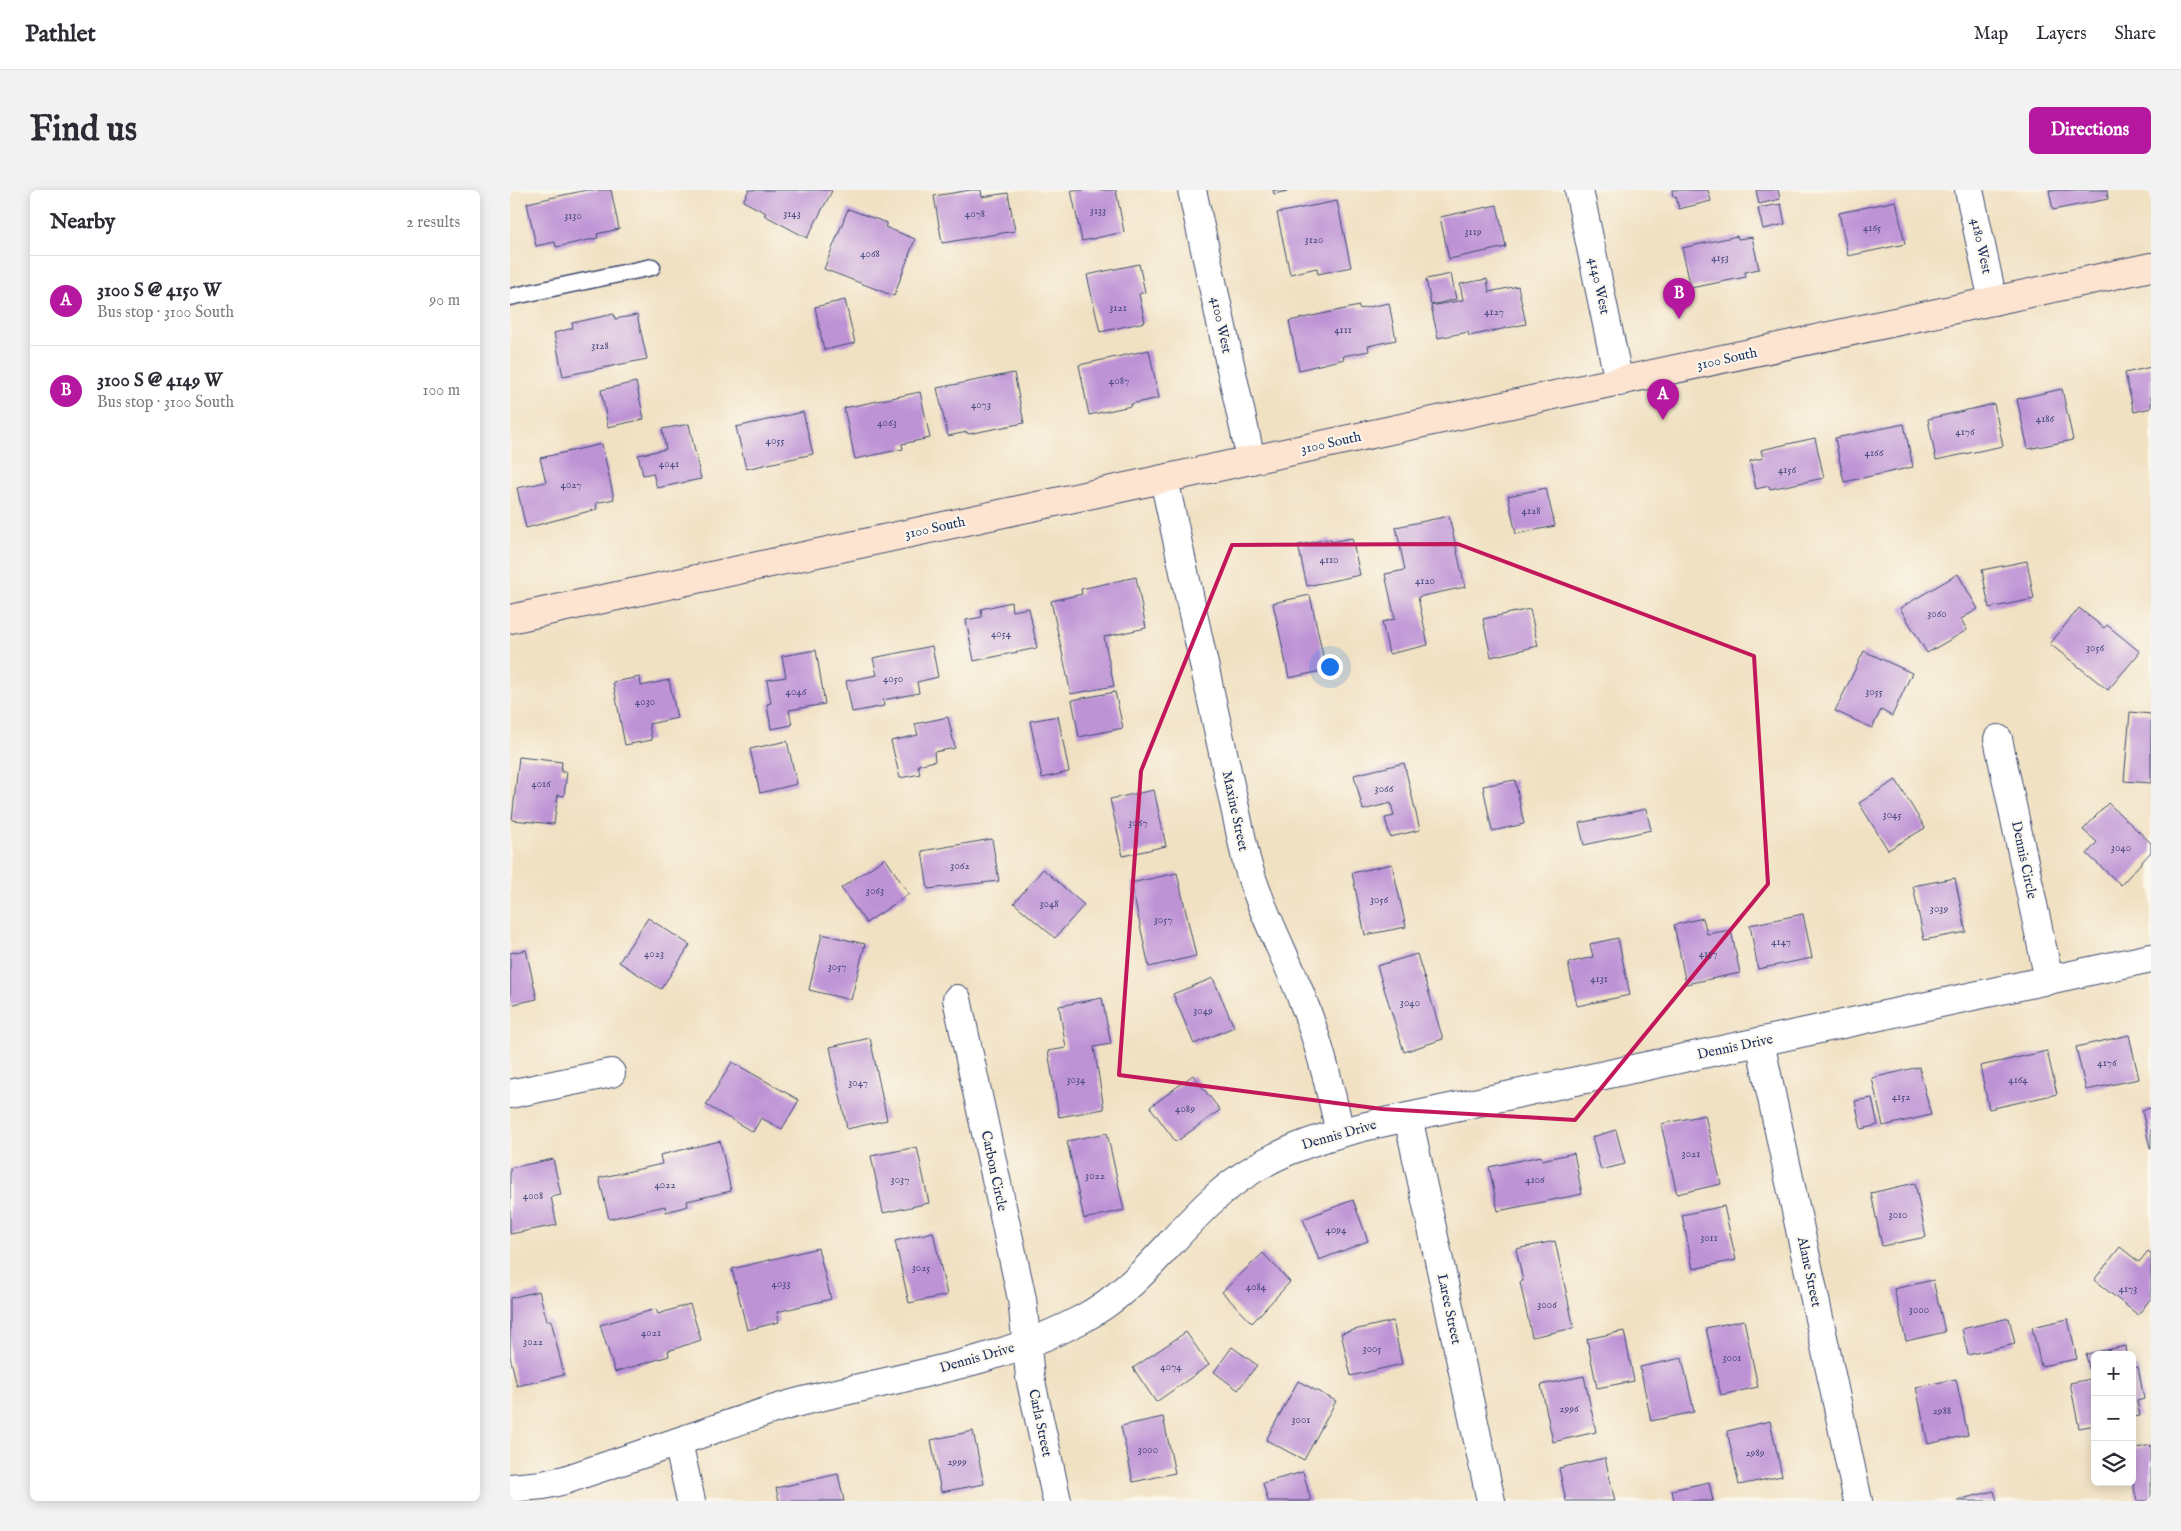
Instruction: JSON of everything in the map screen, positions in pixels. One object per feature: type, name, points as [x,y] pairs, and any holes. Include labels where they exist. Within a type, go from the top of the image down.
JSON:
[{"type":"main road","name":"3100 South","points":[[510,619],[2151,267]]},
{"type":"street","name":"4100 West","points":[[1192,190],[1251,460]]},
{"type":"street","name":"4140 West","points":[[1579,190],[1620,382]]},
{"type":"street","name":"4180 West","points":[[1969,190],[1993,301]]},
{"type":"street","name":"Maxine Street","points":[[1164,479],[1247,866],[1257,897],[1304,1003],[1318,1047],[1340,1132]]},
{"type":"street","name":"Dennis Circle","points":[[1998,739],[2049,980]]},
{"type":"street","name":"Dennis Drive","points":[[510,1488],[543,1485],[565,1480],[755,1414],[802,1401],[993,1357],[1027,1344],[1082,1319],[1120,1295],[1148,1269],[1208,1204],[1244,1175],[1263,1163],[1305,1142],[1408,1117],[2151,958]]},
{"type":"street","name":"Carbon Circle","points":[[958,998],[1022,1299],[1027,1344]]},
{"type":"street","name":"Alane Street","points":[[1760,1042],[1858,1501]]},
{"type":"street","points":[[510,1094],[611,1073]]},
{"type":"street","name":"Laree Street","points":[[1408,1117],[1490,1501]]},
{"type":"street","name":"Carla Street","points":[[1027,1344],[1030,1377],[1057,1501]]},
{"type":"street","points":[[678,1442],[691,1501]]},
{"type":"lane","points":[[510,297],[652,268]]},
{"type":"highlighted area","points":[[1458,544],[1754,656],[1768,884],[1575,1120],[1382,1109],[1119,1075],[1141,771],[1232,545]]},
{"type":"building","points":[[587,190],[611,190],[619,229],[597,234],[598,238],[556,247],[555,242],[536,246],[527,203]]},
{"type":"building","points":[[749,190],[832,191],[807,238],[764,215],[766,213],[743,201]]},
{"type":"building","points":[[981,190],[982,197],[1008,193],[1015,231],[942,243],[934,196]]},
{"type":"building","points":[[1071,190],[1116,190],[1124,232],[1082,241]]},
{"type":"building","points":[[1273,190],[1287,190],[1287,191],[1274,194]]},
{"type":"building","points":[[1672,190],[1708,190],[1711,201],[1679,209],[1676,196],[1673,197]]},
{"type":"building","points":[[1756,190],[1778,190],[1780,199],[1759,204]]},
{"type":"building","points":[[2049,190],[2107,190],[2108,199],[2053,210]]},
{"type":"building","points":[[1337,201],[1351,267],[1318,274],[1317,268],[1290,274],[1277,213]]},
{"type":"building","points":[[1896,201],[1905,244],[1848,256],[1839,213]]},
{"type":"building","points":[[1781,204],[1785,224],[1763,229],[1758,208]]},
{"type":"building","points":[[1497,205],[1506,247],[1449,259],[1440,217]]},
{"type":"building","points":[[848,209],[887,223],[885,227],[915,239],[894,296],[824,269]]},
{"type":"building","points":[[1737,236],[1738,239],[1752,237],[1759,269],[1745,272],[1746,277],[1691,288],[1682,248]]},
{"type":"building","points":[[1139,264],[1145,292],[1139,294],[1145,322],[1100,332],[1087,275]]},
{"type":"building","points":[[1451,274],[1456,299],[1431,305],[1426,279]]},
{"type":"building","points":[[1487,279],[1489,292],[1518,286],[1526,324],[1469,336],[1468,332],[1438,338],[1431,306],[1463,300],[1460,284]]},
{"type":"building","points":[[845,300],[855,343],[824,350],[815,307]]},
{"type":"building","points":[[1389,303],[1396,340],[1368,346],[1369,351],[1343,356],[1344,359],[1299,370],[1289,321],[1359,306],[1359,309]]},
{"type":"building","points":[[614,314],[615,319],[637,315],[647,359],[563,376],[554,333],[573,328],[572,323]]},
{"type":"building","points":[[1149,350],[1159,398],[1089,415],[1079,365]]},
{"type":"building","points":[[2151,367],[2151,408],[2134,412],[2125,373]]},
{"type":"building","points":[[1014,373],[1024,423],[948,436],[937,388]]},
{"type":"building","points":[[636,382],[644,419],[608,427],[601,390]]},
{"type":"building","points":[[2062,389],[2073,440],[2028,449],[2017,399]]},
{"type":"building","points":[[920,392],[930,438],[902,444],[903,449],[855,459],[844,408]]},
{"type":"building","points":[[1994,404],[2003,446],[1936,460],[1928,419]]},
{"type":"building","points":[[803,412],[813,454],[746,469],[736,427]]},
{"type":"building","points":[[689,424],[701,479],[657,488],[653,473],[643,475],[638,455],[666,449],[662,429]]},
{"type":"building","points":[[1904,424],[1913,467],[1844,482],[1835,438]]},
{"type":"building","points":[[1815,438],[1824,478],[1770,489],[1769,486],[1756,489],[1750,461],[1763,458],[1761,450]]},
{"type":"building","points":[[602,444],[614,499],[596,503],[597,509],[526,528],[517,488],[546,482],[540,458]]},
{"type":"building","points":[[1546,488],[1555,526],[1516,534],[1508,496]]},
{"type":"building","points":[[1449,516],[1465,587],[1418,597],[1428,645],[1389,654],[1382,622],[1395,619],[1385,574],[1405,570],[1396,527]]},
{"type":"building","points":[[1352,538],[1360,575],[1307,586],[1298,545],[1330,539],[1331,542]]},
{"type":"building","points":[[2027,561],[2034,599],[1989,608],[1982,570]]},
{"type":"building","points":[[1958,574],[1978,609],[1961,619],[1967,630],[1927,653],[1900,608]]},
{"type":"building","points":[[1136,577],[1146,628],[1104,637],[1114,686],[1071,694],[1051,601],[1082,594],[1081,589]]},
{"type":"building","points":[[1310,595],[1326,670],[1289,678],[1273,603]]},
{"type":"building","points":[[1011,602],[1012,611],[1029,608],[1037,648],[974,661],[966,620],[982,617],[981,609]]},
{"type":"building","points":[[2079,608],[2104,628],[2107,625],[2140,652],[2108,690],[2050,644]]},
{"type":"building","points":[[1530,609],[1538,646],[1491,657],[1483,619]]},
{"type":"building","points":[[932,646],[938,677],[917,682],[919,693],[883,700],[884,706],[852,712],[846,681],[877,675],[873,658]]},
{"type":"building","points":[[816,650],[825,704],[789,710],[792,725],[771,729],[767,704],[771,703],[767,680],[786,677],[782,656]]},
{"type":"building","points":[[1864,651],[1912,673],[1892,716],[1881,710],[1872,728],[1835,711]]},
{"type":"building","points":[[640,677],[641,686],[669,680],[677,718],[649,724],[652,740],[625,745],[613,682]]},
{"type":"building","points":[[1115,692],[1123,728],[1079,737],[1072,700]]},
{"type":"building","points":[[2130,712],[2151,714],[2151,783],[2124,781]]},
{"type":"building","points":[[1058,716],[1069,772],[1042,778],[1030,721]]},
{"type":"building","points":[[948,717],[955,748],[934,752],[935,761],[918,765],[920,774],[900,778],[891,741],[918,735],[915,724]]},
{"type":"building","points":[[787,741],[797,784],[760,793],[750,749]]},
{"type":"building","points":[[519,757],[562,762],[561,772],[567,772],[564,796],[558,795],[554,824],[512,820]]},
{"type":"building","points":[[1404,763],[1420,830],[1390,837],[1385,818],[1394,816],[1391,803],[1363,810],[1354,775]]},
{"type":"building","points":[[1515,780],[1524,824],[1492,831],[1483,786]]},
{"type":"building","points":[[1896,780],[1925,828],[1888,850],[1859,803]]},
{"type":"building","points":[[1154,790],[1166,846],[1123,856],[1110,799]]},
{"type":"building","points":[[2108,803],[2151,843],[2151,852],[2121,885],[2087,854],[2097,842],[2083,830]]},
{"type":"building","points":[[1646,809],[1651,830],[1584,845],[1579,823]]},
{"type":"building","points":[[992,839],[999,881],[928,889],[922,851]]},
{"type":"building","points":[[885,858],[909,894],[866,923],[841,888]]},
{"type":"building","points":[[1392,864],[1406,927],[1365,935],[1352,873]]},
{"type":"building","points":[[1043,869],[1084,905],[1055,938],[1014,903]]},
{"type":"building","points":[[1177,873],[1196,956],[1149,967],[1131,883]]},
{"type":"building","points":[[1955,878],[1966,932],[1924,940],[1913,886]]},
{"type":"building","points":[[1803,914],[1812,958],[1758,969],[1750,925]]},
{"type":"building","points":[[648,918],[690,945],[661,989],[619,962]]},
{"type":"building","points":[[1703,918],[1707,934],[1731,930],[1740,973],[1686,984],[1674,925]]},
{"type":"building","points":[[822,934],[865,944],[851,1000],[809,990]]},
{"type":"building","points":[[1618,938],[1630,995],[1577,1006],[1568,963],[1593,957],[1590,944]]},
{"type":"building","points":[[526,950],[537,999],[510,1005],[510,953]]},
{"type":"building","points":[[1417,954],[1443,1039],[1404,1052],[1377,966]]},
{"type":"building","points":[[1213,978],[1234,1027],[1194,1044],[1173,994]]},
{"type":"building","points":[[1102,998],[1111,1044],[1094,1047],[1104,1109],[1059,1117],[1048,1051],[1066,1048],[1059,1006]]},
{"type":"building","points":[[2129,1035],[2139,1079],[2086,1090],[2076,1047]]},
{"type":"building","points":[[870,1038],[887,1120],[847,1129],[830,1047]]},
{"type":"building","points":[[2047,1051],[2057,1094],[1989,1109],[1980,1066]]},
{"type":"building","points":[[732,1062],[799,1100],[782,1129],[761,1118],[753,1132],[706,1105]]},
{"type":"building","points":[[1919,1067],[1931,1115],[1883,1126],[1872,1078]]},
{"type":"building","points":[[1193,1075],[1220,1110],[1176,1142],[1150,1107]]},
{"type":"building","points":[[1872,1098],[1878,1125],[1861,1129],[1855,1101]]},
{"type":"building","points":[[2151,1108],[2151,1148],[2150,1148],[2142,1110]]},
{"type":"building","points":[[1705,1115],[1721,1184],[1677,1194],[1661,1124]]},
{"type":"building","points":[[1616,1130],[1625,1164],[1601,1170],[1592,1137]]},
{"type":"building","points":[[1107,1133],[1124,1210],[1084,1219],[1067,1141]]},
{"type":"building","points":[[720,1141],[731,1191],[687,1201],[688,1206],[666,1212],[665,1206],[609,1219],[599,1178],[662,1164],[660,1155]]},
{"type":"building","points":[[917,1147],[929,1203],[883,1213],[871,1156]]},
{"type":"building","points":[[1574,1153],[1582,1194],[1498,1211],[1489,1167],[1541,1156],[1542,1160]]},
{"type":"building","points":[[553,1159],[561,1195],[551,1197],[557,1225],[510,1234],[510,1168]]},
{"type":"building","points":[[1915,1183],[1926,1237],[1882,1246],[1871,1193]]},
{"type":"building","points":[[1353,1200],[1368,1241],[1319,1260],[1303,1219]]},
{"type":"building","points":[[1724,1206],[1736,1260],[1693,1269],[1682,1215]]},
{"type":"building","points":[[933,1232],[947,1295],[909,1303],[895,1241]]},
{"type":"building","points":[[1555,1241],[1574,1328],[1532,1337],[1520,1282],[1523,1281],[1516,1249]]},
{"type":"building","points":[[2120,1247],[2139,1262],[2148,1251],[2151,1253],[2151,1298],[2138,1315],[2094,1280]]},
{"type":"building","points":[[818,1248],[831,1299],[777,1312],[779,1322],[747,1330],[732,1269]]},
{"type":"building","points":[[1263,1253],[1290,1282],[1252,1323],[1222,1292]]},
{"type":"building","points":[[1933,1280],[1945,1332],[1906,1341],[1894,1289]]},
{"type":"building","points":[[539,1291],[547,1321],[551,1320],[564,1375],[517,1386],[510,1356],[510,1298]]},
{"type":"building","points":[[690,1304],[701,1340],[668,1351],[669,1356],[615,1372],[600,1325],[656,1309],[658,1314]]},
{"type":"building","points":[[2009,1318],[2015,1344],[1968,1355],[1962,1329]]},
{"type":"building","points":[[2068,1319],[2077,1359],[2041,1366],[2032,1327]]},
{"type":"building","points":[[1744,1320],[1758,1387],[1721,1395],[1706,1328]]},
{"type":"building","points":[[1393,1321],[1402,1364],[1351,1376],[1341,1333]]},
{"type":"building","points":[[1624,1331],[1634,1381],[1597,1388],[1587,1339]]},
{"type":"building","points":[[1186,1332],[1209,1365],[1156,1402],[1133,1368]]},
{"type":"building","points":[[2126,1346],[2127,1351],[2101,1351]]},
{"type":"building","points":[[1232,1347],[1257,1365],[1238,1390],[1214,1372]]},
{"type":"building","points":[[2091,1353],[2091,1379],[2086,1354]]},
{"type":"building","points":[[1682,1358],[1694,1412],[1651,1421],[1640,1367]]},
{"type":"building","points":[[2136,1367],[2138,1367],[2144,1399],[2137,1401],[2140,1416],[2136,1416],[2136,1396]]},
{"type":"building","points":[[1584,1376],[1596,1432],[1553,1442],[1541,1385]]},
{"type":"building","points":[[1956,1379],[1968,1435],[1928,1444],[1916,1387]]},
{"type":"building","points":[[2091,1379],[2091,1426],[2079,1428],[2070,1383]]},
{"type":"building","points":[[1298,1381],[1336,1401],[1304,1460],[1266,1440]]},
{"type":"building","points":[[1163,1417],[1175,1473],[1133,1482],[1121,1426]]},
{"type":"building","points":[[1770,1421],[1782,1476],[1739,1485],[1727,1431]]},
{"type":"building","points":[[973,1431],[984,1484],[941,1492],[931,1440]]},
{"type":"building","points":[[2151,1445],[2151,1501],[2137,1501],[2134,1486],[2136,1486],[2136,1448]]},
{"type":"building","points":[[1605,1458],[1615,1501],[1566,1501],[1559,1468]]},
{"type":"building","points":[[1303,1472],[1311,1501],[1268,1501],[1263,1483]]},
{"type":"building","points":[[838,1474],[844,1501],[779,1501],[776,1488]]},
{"type":"building","points":[[1709,1482],[1713,1501],[1674,1501],[1672,1490]]},
{"type":"building","points":[[1994,1491],[1997,1501],[1957,1501],[1957,1500]]},
{"type":"place","name":"3100 S @ 4149 W","points":[[1679,319]]},
{"type":"place","name":"3100 S @ 4150 W","points":[[1663,420]]}]
